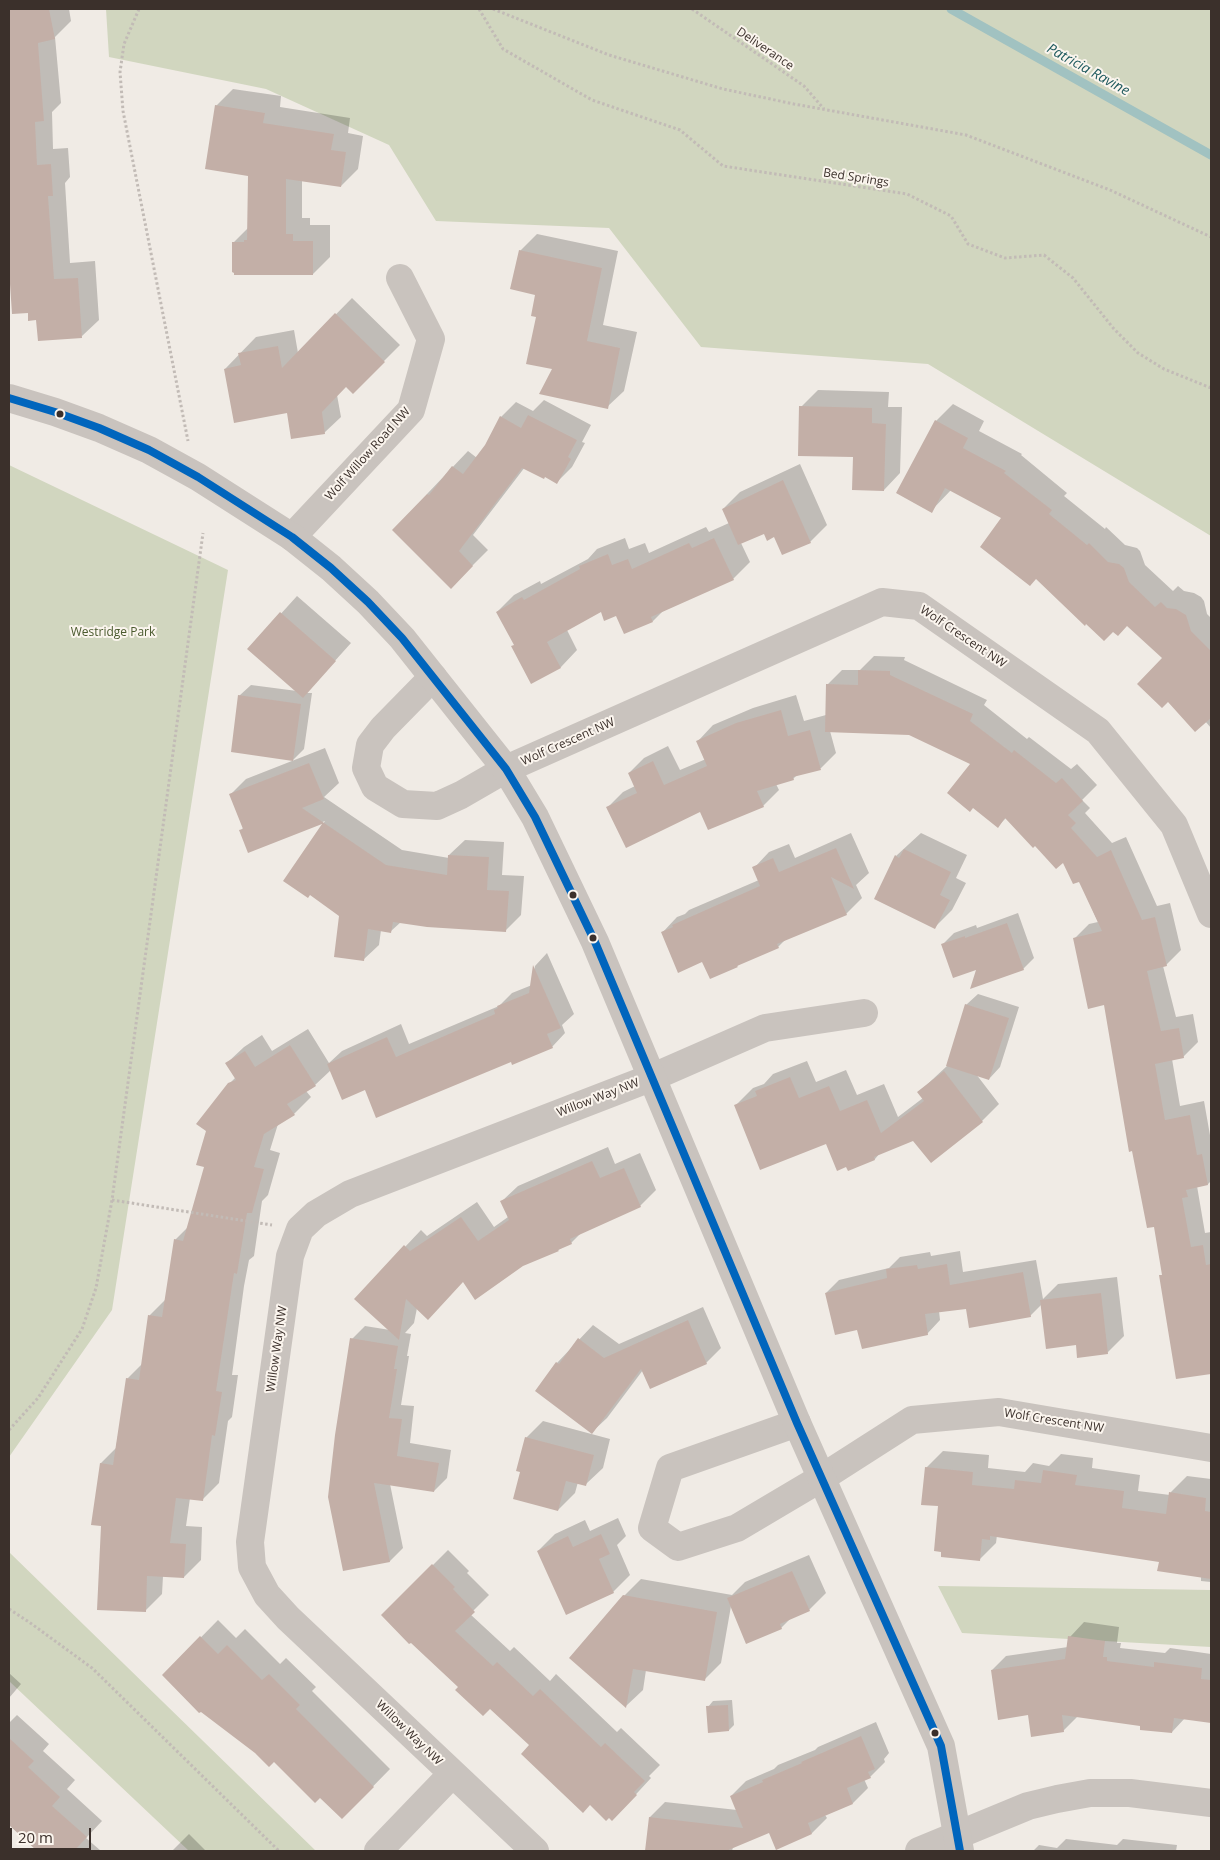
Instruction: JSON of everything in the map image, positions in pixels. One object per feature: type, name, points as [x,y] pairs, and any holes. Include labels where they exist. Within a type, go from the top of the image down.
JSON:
[{"type":"street","name":"Wolf Willow Road NW","points":[[292,537],[411,410],[431,339],[400,278]]},
{"type":"street","points":[[9,398],[56,412],[149,450],[198,476],[292,537],[331,568],[368,602],[402,638],[506,769],[535,817],[582,915],[797,1423],[823,1477],[941,1746],[958,1843]]},
{"type":"street","name":"Wolf Crescent NW","points":[[506,769],[882,602],[919,606],[1098,731],[1174,825],[1211,914]]},
{"type":"street","points":[[433,677],[370,744],[366,768],[375,787],[403,804],[437,806],[461,795],[506,769]]},
{"type":"street","points":[[652,1077],[765,1028],[864,1014]]},
{"type":"street","name":"Willow Way NW","points":[[535,1851],[288,1618],[267,1595],[252,1567],[250,1542],[290,1256],[300,1229],[316,1214],[350,1194],[652,1077]]},
{"type":"street","name":"Wolf Crescent NW","points":[[823,1477],[912,1420],[999,1412],[1211,1448]]},
{"type":"street","points":[[797,1423],[670,1468],[652,1528],[678,1547],[738,1528],[823,1477]]},
{"type":"street","name":"Willow Way NW","points":[[378,1851],[452,1774]]},
{"type":"street","points":[[919,1851],[958,1843],[1028,1806],[1090,1793],[1130,1793],[1211,1803]]},
{"type":"path","points":[[139,9],[124,44],[120,72],[123,110],[189,444]]},
{"type":"path","name":"Bed Springs","points":[[479,9],[503,49],[592,100],[680,130],[723,166],[907,194],[950,216],[968,244],[1004,258],[1044,255],[1073,278],[1114,328],[1138,353],[1164,369],[1211,388]]},
{"type":"path","points":[[493,9],[618,58],[723,89],[824,110],[966,135],[1110,190],[1211,237]]},
{"type":"path","name":"Deliverance","points":[[692,9],[804,86],[824,110]]},
{"type":"path","points":[[9,1430],[38,1398],[82,1330],[96,1288],[112,1200],[203,533]]},
{"type":"path","points":[[112,1200],[300,1229]]},
{"type":"path","points":[[9,1609],[92,1668],[279,1851]]},
{"type":"green space","points":[[106,9],[1211,9],[1211,536],[928,364],[701,347],[609,228],[436,221],[389,145],[266,89],[109,57]]},
{"type":"green space","name":"Westridge Park","points":[[9,465],[228,570],[112,1310],[9,1457]]},
{"type":"green space","points":[[9,1552],[316,1851],[189,1851],[9,1681]]},
{"type":"green space","points":[[938,1586],[1211,1590],[1211,1647],[962,1633]]},
{"type":"building","points":[[9,9],[49,9],[55,39],[38,43],[44,121],[35,122],[37,165],[51,164],[53,196],[48,196],[54,279],[78,278],[82,338],[38,341],[36,320],[28,321],[28,313],[12,314],[9,269]]},
{"type":"building","points":[[215,105],[265,113],[263,123],[334,134],[331,150],[346,152],[341,187],[286,179],[286,234],[293,234],[293,241],[313,241],[313,275],[234,275],[232,272],[232,242],[244,242],[244,240],[247,240],[248,176],[205,169]]},
{"type":"building","points":[[519,250],[602,268],[587,341],[620,348],[608,409],[539,394],[552,369],[526,364],[536,317],[531,316],[535,295],[510,289]]},
{"type":"building","points":[[335,313],[385,362],[353,394],[346,387],[322,412],[325,434],[291,439],[287,413],[234,423],[224,369],[241,365],[238,353],[278,346],[282,368]]},
{"type":"building","points":[[799,406],[872,408],[872,423],[886,424],[884,491],[852,490],[853,457],[798,456]]},
{"type":"building","points":[[528,415],[577,440],[568,457],[571,459],[557,484],[522,468],[459,551],[473,566],[451,589],[392,530],[427,494],[429,495],[452,466],[463,474],[485,445],[500,416],[521,428]]},
{"type":"building","points":[[935,420],[968,438],[963,448],[1006,471],[1004,473],[1052,510],[1049,514],[1087,545],[1089,543],[1108,562],[1119,564],[1124,568],[1129,582],[1155,607],[1161,602],[1167,608],[1176,609],[1186,615],[1191,631],[1211,651],[1211,718],[1195,732],[1168,702],[1162,708],[1137,684],[1162,658],[1127,626],[1118,636],[1113,632],[1104,641],[1086,624],[1085,626],[1036,579],[1030,586],[980,547],[1001,518],[945,488],[932,513],[896,493]]},
{"type":"building","points":[[783,480],[811,543],[782,555],[774,537],[767,541],[764,534],[738,545],[722,509]]},
{"type":"building","points":[[714,538],[734,580],[651,617],[653,622],[624,634],[616,616],[604,621],[601,612],[547,642],[561,668],[531,684],[511,646],[514,645],[496,612],[522,597],[524,600],[580,569],[579,566],[608,554],[612,565],[628,559],[632,569],[689,543],[692,548]]},
{"type":"building","points":[[280,612],[336,661],[303,698],[247,649]]},
{"type":"building","points":[[858,670],[890,671],[890,675],[973,714],[970,721],[1012,753],[1014,750],[1056,783],[1062,778],[1083,801],[1068,815],[1076,823],[1071,828],[1097,857],[1111,850],[1142,920],[1155,917],[1167,966],[1147,971],[1161,1031],[1179,1028],[1184,1058],[1155,1064],[1165,1120],[1190,1115],[1197,1155],[1202,1154],[1208,1185],[1186,1190],[1188,1197],[1182,1198],[1191,1247],[1203,1245],[1206,1265],[1211,1264],[1211,1374],[1176,1379],[1159,1275],[1162,1275],[1154,1227],[1147,1228],[1132,1151],[1129,1152],[1104,1005],[1088,1009],[1073,938],[1102,931],[1079,882],[1073,884],[1063,863],[1056,869],[1005,818],[998,828],[973,808],[970,812],[947,793],[970,764],[909,735],[825,732],[826,684],[858,685]]},
{"type":"building","points":[[238,695],[301,704],[293,761],[231,752]]},
{"type":"building","points":[[781,710],[788,736],[810,730],[821,770],[793,777],[794,780],[757,791],[764,807],[708,830],[700,812],[626,848],[606,807],[637,793],[628,773],[653,761],[664,785],[707,766],[696,741],[736,723]]},
{"type":"building","points":[[309,763],[324,799],[302,808],[386,865],[447,875],[448,855],[489,857],[487,890],[509,891],[506,932],[427,927],[393,922],[391,933],[368,929],[364,961],[334,957],[339,916],[310,895],[308,898],[283,881],[322,824],[248,853],[239,830],[243,829],[229,794]]},
{"type":"building","points":[[836,848],[854,889],[831,877],[847,915],[777,944],[779,948],[710,979],[702,962],[678,973],[661,932],[673,927],[672,925],[760,886],[752,867],[773,858],[779,872]]},
{"type":"building","points":[[904,849],[951,872],[940,895],[950,900],[935,929],[874,899],[895,855],[899,858]]},
{"type":"building","points":[[1007,923],[1024,970],[970,989],[976,970],[953,978],[941,944],[965,936],[965,938]]},
{"type":"building","points":[[533,965],[561,1028],[547,1034],[553,1048],[512,1065],[511,1062],[376,1118],[365,1090],[342,1100],[327,1064],[387,1037],[396,1057],[495,1014],[494,1010],[498,1008],[497,1006],[529,993]]},
{"type":"building","points":[[965,1004],[1009,1018],[989,1080],[946,1066]]},
{"type":"building","points":[[290,1045],[316,1086],[287,1104],[295,1115],[264,1134],[254,1167],[264,1169],[252,1213],[247,1213],[237,1274],[234,1273],[216,1391],[222,1392],[215,1436],[212,1435],[203,1501],[176,1498],[170,1543],[186,1544],[184,1578],[147,1576],[146,1612],[97,1610],[101,1526],[91,1525],[100,1463],[113,1465],[126,1378],[139,1380],[148,1315],[162,1317],[174,1239],[183,1241],[204,1167],[196,1165],[206,1131],[196,1124],[228,1083],[236,1080],[225,1063],[245,1051],[255,1067]]},
{"type":"building","points":[[944,1071],[983,1122],[931,1163],[913,1141],[874,1157],[875,1160],[848,1171],[846,1167],[837,1171],[826,1144],[760,1170],[734,1105],[757,1096],[755,1091],[790,1077],[799,1098],[829,1086],[840,1111],[867,1100],[881,1133],[924,1101],[917,1092]]},
{"type":"building","points":[[592,1161],[600,1178],[624,1168],[641,1207],[570,1239],[572,1244],[523,1266],[475,1300],[463,1282],[428,1320],[406,1299],[399,1340],[354,1299],[404,1245],[410,1251],[461,1217],[478,1241],[509,1220],[500,1201]]},
{"type":"building","points":[[947,1264],[950,1285],[1023,1272],[1031,1317],[969,1328],[966,1309],[925,1314],[928,1335],[862,1349],[857,1330],[835,1335],[825,1293],[887,1278],[886,1269],[917,1265],[918,1269]]},
{"type":"building","points":[[1101,1293],[1108,1354],[1077,1358],[1076,1345],[1046,1349],[1040,1300]]},
{"type":"building","points":[[688,1320],[707,1364],[650,1389],[641,1369],[592,1434],[535,1391],[556,1362],[559,1364],[578,1338],[604,1358]]},
{"type":"building","points":[[350,1338],[398,1346],[394,1369],[397,1369],[389,1418],[402,1419],[397,1456],[439,1463],[434,1492],[374,1483],[390,1562],[343,1571],[328,1497],[335,1435]]},
{"type":"building","points":[[525,1437],[594,1455],[586,1486],[566,1481],[558,1511],[513,1499],[520,1472],[516,1471]]},
{"type":"building","points":[[925,1467],[973,1472],[972,1485],[1014,1489],[1015,1480],[1041,1483],[1043,1470],[1077,1475],[1075,1485],[1124,1491],[1122,1508],[1166,1514],[1169,1492],[1206,1498],[1205,1511],[1211,1512],[1211,1579],[1157,1571],[1159,1562],[990,1536],[990,1540],[982,1539],[980,1561],[941,1557],[941,1552],[934,1551],[938,1506],[921,1505]]},
{"type":"building","points":[[601,1534],[610,1554],[599,1559],[614,1593],[566,1615],[537,1551],[568,1536],[573,1547]]},
{"type":"building","points":[[432,1564],[455,1587],[453,1589],[475,1612],[455,1631],[493,1666],[497,1662],[533,1696],[540,1689],[601,1747],[605,1743],[645,1781],[634,1792],[637,1795],[612,1821],[609,1818],[606,1821],[590,1805],[583,1813],[521,1754],[529,1745],[490,1709],[483,1716],[455,1690],[458,1687],[411,1643],[409,1644],[381,1615]]},
{"type":"building","points":[[792,1571],[810,1611],[780,1624],[782,1629],[746,1644],[727,1598]]},
{"type":"building","points":[[623,1595],[717,1612],[705,1681],[633,1669],[626,1708],[569,1658]]},
{"type":"building","points":[[200,1636],[218,1654],[227,1645],[262,1680],[269,1674],[300,1705],[296,1709],[374,1787],[342,1819],[320,1798],[315,1803],[274,1762],[269,1767],[255,1753],[201,1712],[199,1713],[162,1675]]},
{"type":"building","points":[[1068,1636],[1105,1641],[1103,1657],[1107,1657],[1107,1661],[1154,1667],[1154,1662],[1202,1668],[1201,1679],[1211,1680],[1211,1723],[1174,1718],[1172,1733],[1140,1730],[1140,1726],[1062,1715],[1064,1732],[1031,1737],[1028,1715],[998,1720],[991,1670],[1065,1659]]},
{"type":"building","points":[[728,1705],[729,1731],[708,1733],[706,1706]]},
{"type":"building","points":[[861,1736],[875,1769],[868,1772],[871,1778],[847,1788],[853,1804],[808,1823],[812,1834],[776,1850],[769,1833],[726,1851],[645,1851],[649,1817],[743,1828],[730,1796]]},
{"type":"building","points":[[9,1738],[34,1761],[28,1767],[60,1797],[52,1806],[87,1837],[74,1851],[37,1851],[9,1825]]},
{"type":"waterway","name":"Patricia Ravine","points":[[951,9],[1211,155]]},
{"type":"transit line","points":[[9,398],[99,428],[149,450],[198,477],[292,537],[331,568],[368,602],[402,638],[506,769],[535,817],[595,942],[797,1423],[941,1746],[960,1851]]}]
